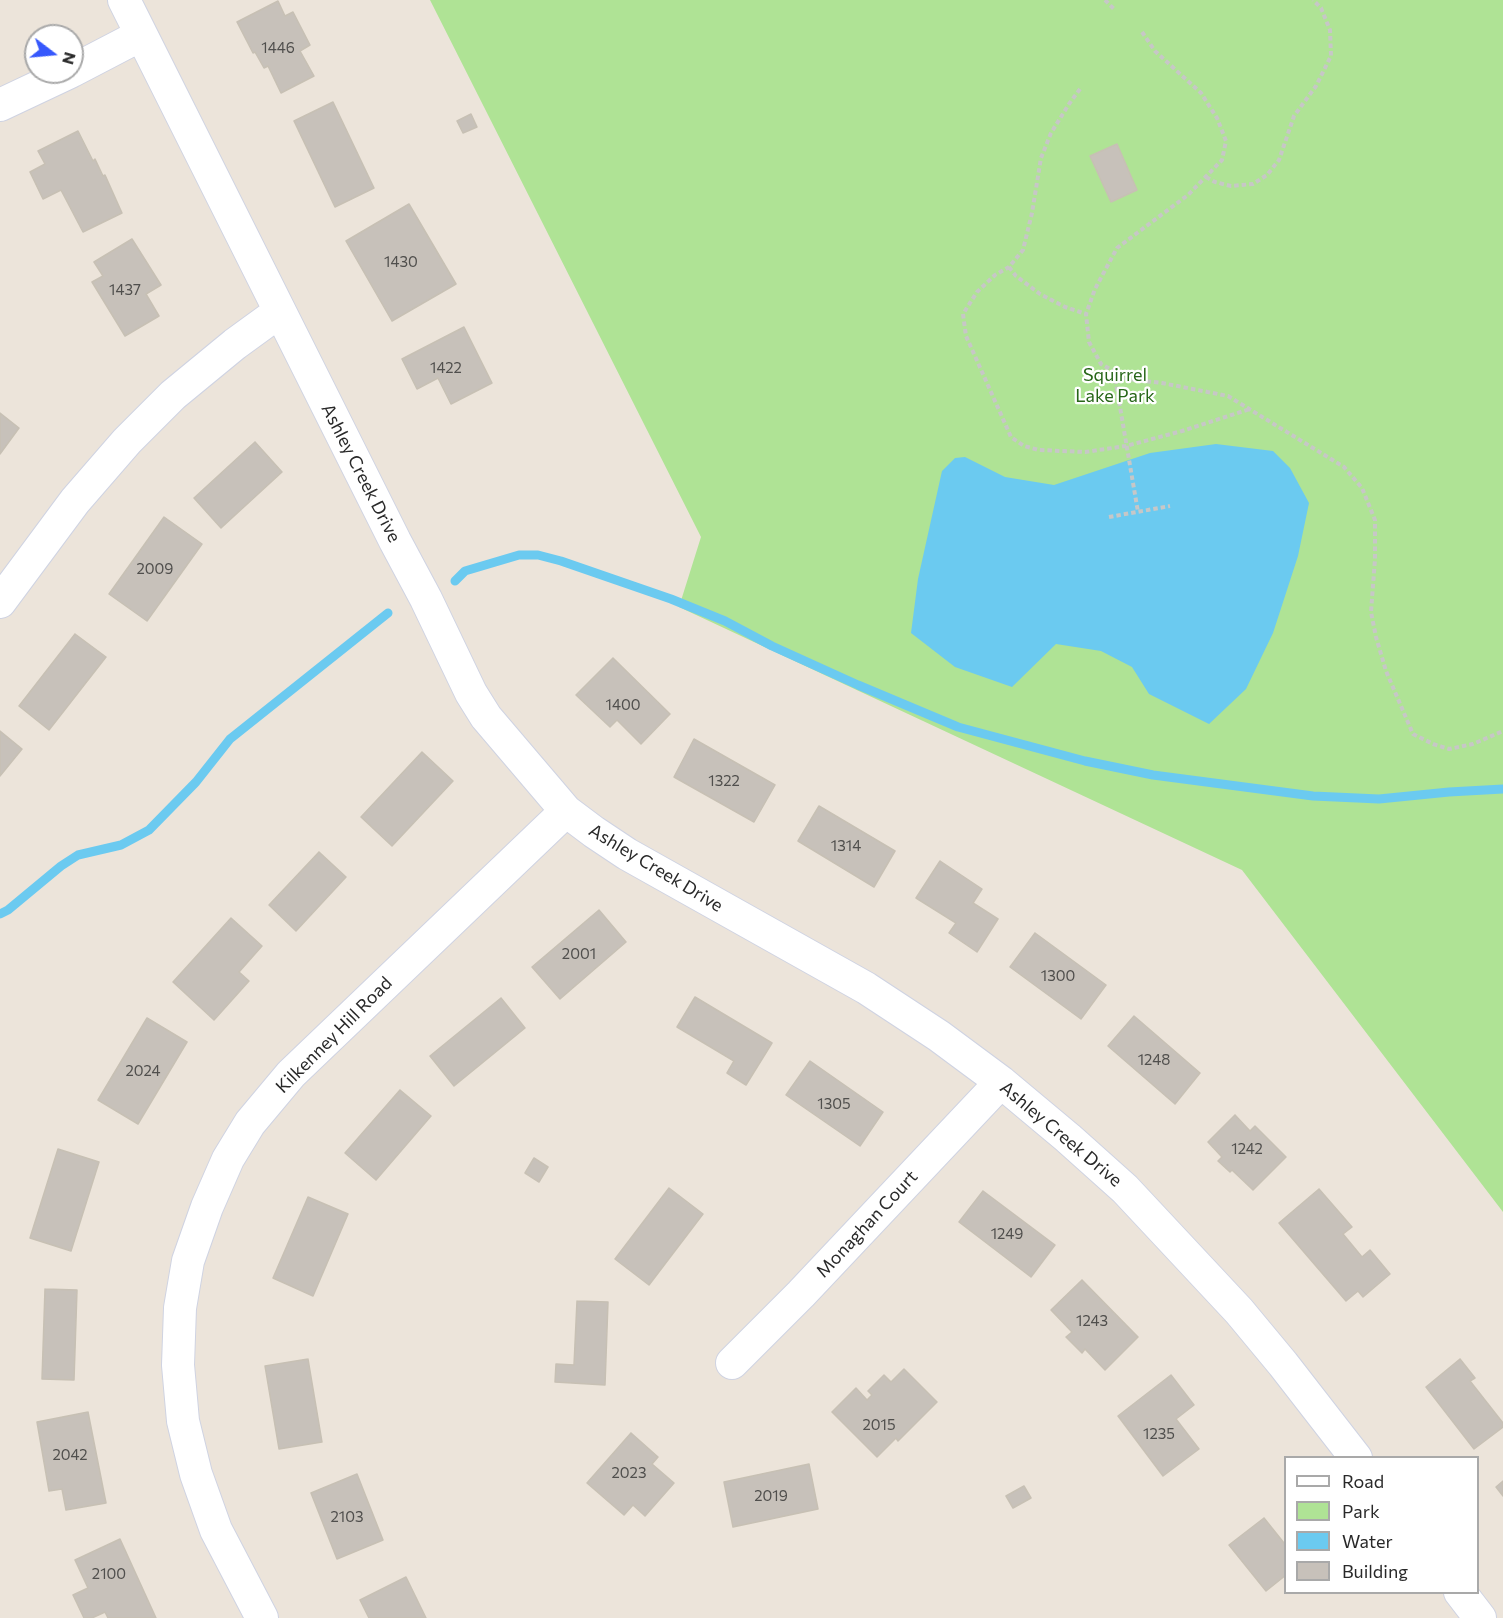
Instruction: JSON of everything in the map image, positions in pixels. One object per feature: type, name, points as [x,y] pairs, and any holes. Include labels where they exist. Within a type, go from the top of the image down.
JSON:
[{"type":"street","name":"Ashley Creek Drive","points":[[124,0],[279,312],[426,599],[471,693],[486,717],[566,811],[594,832],[627,854],[866,988],[939,1036],[1001,1082],[1068,1138],[1125,1189],[1239,1311],[1354,1456]]},
{"type":"street","points":[[84,65],[141,35]]},
{"type":"street","points":[[0,105],[45,84]]},
{"type":"street","points":[[0,602],[75,501],[135,433],[172,395],[279,312]]},
{"type":"street","name":"Kilkenney Hill Road","points":[[262,1618],[216,1530],[196,1474],[183,1421],[178,1365],[180,1308],[189,1261],[207,1207],[228,1159],[250,1123],[291,1074],[566,811]]},
{"type":"street","name":"Monaghan Court","points":[[732,1364],[1001,1082]]},
{"type":"street","points":[[1461,1594],[1480,1618]]},
{"type":"path","points":[[1105,0],[1114,9]]},
{"type":"path","points":[[1206,177],[1231,186],[1253,184],[1267,176],[1279,160],[1294,116],[1316,86],[1331,56],[1330,30],[1321,8],[1313,0]]},
{"type":"path","points":[[1143,33],[1155,51],[1201,93],[1217,118],[1226,141],[1222,160],[1188,195],[1117,248],[1095,289],[1086,314],[1089,342],[1101,364],[1127,379],[1162,383],[1228,396],[1344,467],[1362,488],[1375,520],[1371,612],[1386,671],[1413,734],[1449,749],[1473,744],[1503,731]]},
{"type":"path","points":[[1080,89],[1051,133],[1041,158],[1023,250],[1009,267],[995,275],[977,292],[963,314],[966,336],[1011,437],[1024,446],[1039,450],[1085,452],[1126,446],[1251,409]]},
{"type":"path","points":[[1009,267],[1016,276],[1040,294],[1065,307],[1086,314]]},
{"type":"path","points":[[1114,372],[1138,512]]},
{"type":"path","points":[[1108,517],[1170,506]]},
{"type":"green space","name":"Squirrel Lake Park","points":[[430,0],[1503,0],[1503,1212],[1242,870],[679,607],[701,537]]},
{"type":"water","points":[[1216,444],[1273,451],[1290,468],[1309,503],[1298,556],[1273,633],[1246,689],[1209,724],[1149,694],[1132,667],[1101,651],[1056,644],[1012,687],[955,667],[911,633],[918,579],[942,471],[955,458],[965,457],[1005,477],[1054,485],[1150,453]]},
{"type":"building","points":[[278,1],[285,16],[293,12],[310,45],[300,51],[314,76],[281,93],[268,66],[264,68],[255,52],[253,53],[237,22]]},
{"type":"building","points":[[333,102],[374,188],[335,207],[294,121]]},
{"type":"building","points":[[471,114],[477,127],[463,133],[457,121]]},
{"type":"building","points":[[78,131],[93,161],[95,159],[103,176],[105,175],[122,213],[83,232],[61,190],[43,199],[30,172],[45,164],[38,151]]},
{"type":"building","points":[[1117,144],[1137,190],[1111,202],[1090,156]]},
{"type":"building","points":[[409,204],[456,284],[392,321],[346,241]]},
{"type":"building","points":[[132,239],[161,285],[146,294],[159,316],[125,336],[92,282],[103,276],[94,262]]},
{"type":"building","points":[[464,327],[492,383],[451,404],[438,378],[417,389],[402,359]]},
{"type":"building","points":[[0,413],[19,428],[0,454]]},
{"type":"building","points":[[255,442],[282,472],[221,528],[194,498]]},
{"type":"building","points":[[164,517],[202,544],[147,621],[109,594]]},
{"type":"building","points":[[75,634],[106,657],[49,730],[19,706]]},
{"type":"building","points":[[613,658],[670,714],[641,744],[617,720],[610,727],[576,695]]},
{"type":"building","points":[[0,731],[22,749],[0,776]]},
{"type":"building","points":[[694,739],[775,785],[754,822],[674,777]]},
{"type":"building","points":[[422,752],[453,781],[392,846],[361,817]]},
{"type":"building","points":[[819,806],[895,851],[874,887],[798,841]]},
{"type":"building","points":[[319,852],[346,877],[296,931],[269,905]]},
{"type":"building","points":[[940,861],[982,889],[973,903],[998,919],[977,952],[949,933],[956,923],[916,898]]},
{"type":"building","points":[[599,910],[626,942],[560,999],[532,967]]},
{"type":"building","points":[[231,918],[262,946],[239,972],[249,981],[214,1020],[173,982]]},
{"type":"building","points":[[1035,933],[1106,985],[1081,1019],[1010,967]]},
{"type":"building","points":[[695,997],[772,1043],[746,1085],[727,1073],[734,1061],[677,1027]]},
{"type":"building","points":[[501,998],[525,1028],[454,1086],[430,1056]]},
{"type":"building","points":[[1134,1016],[1200,1073],[1175,1104],[1108,1046]]},
{"type":"building","points":[[147,1018],[187,1042],[138,1124],[98,1100]]},
{"type":"building","points":[[810,1061],[883,1112],[860,1146],[786,1095]]},
{"type":"building","points":[[400,1090],[431,1116],[376,1180],[345,1153]]},
{"type":"building","points":[[1235,1115],[1250,1131],[1255,1126],[1286,1157],[1253,1190],[1232,1170],[1230,1172],[1218,1161],[1222,1157],[1208,1142]]},
{"type":"building","points":[[58,1149],[99,1162],[71,1251],[30,1238]]},
{"type":"building","points":[[534,1158],[548,1167],[539,1182],[525,1173]]},
{"type":"building","points":[[669,1188],[703,1214],[649,1285],[615,1259]]},
{"type":"building","points":[[1319,1189],[1352,1227],[1343,1234],[1362,1257],[1370,1250],[1390,1274],[1363,1297],[1358,1291],[1346,1301],[1279,1223]]},
{"type":"building","points":[[983,1191],[1055,1245],[1031,1277],[959,1222]]},
{"type":"building","points":[[308,1197],[348,1214],[313,1296],[273,1278]]},
{"type":"building","points":[[1082,1280],[1138,1337],[1105,1370],[1085,1349],[1082,1353],[1066,1337],[1072,1332],[1051,1310]]},
{"type":"building","points":[[45,1289],[77,1290],[74,1380],[42,1379]]},
{"type":"building","points":[[577,1301],[608,1302],[605,1385],[555,1382],[556,1364],[574,1365]]},
{"type":"building","points":[[308,1359],[322,1442],[279,1449],[265,1366]]},
{"type":"building","points":[[1460,1359],[1475,1378],[1470,1381],[1503,1423],[1503,1427],[1474,1449],[1426,1387]]},
{"type":"building","points":[[904,1369],[937,1402],[898,1441],[896,1438],[877,1457],[832,1412],[856,1388],[867,1400],[872,1395],[868,1391],[884,1375],[891,1382]]},
{"type":"building","points":[[1171,1375],[1194,1405],[1176,1419],[1199,1449],[1163,1476],[1118,1416]]},
{"type":"building","points":[[88,1412],[106,1503],[66,1510],[62,1489],[49,1491],[37,1422]]},
{"type":"building","points":[[631,1433],[658,1457],[652,1464],[674,1483],[645,1516],[633,1505],[624,1515],[587,1483]]},
{"type":"building","points":[[809,1464],[818,1509],[733,1527],[724,1482]]},
{"type":"building","points":[[357,1474],[383,1540],[337,1559],[311,1493]]},
{"type":"building","points":[[1503,1481],[1503,1496],[1496,1487]]},
{"type":"building","points":[[1024,1486],[1031,1498],[1013,1508],[1006,1496]]},
{"type":"building","points":[[1264,1518],[1284,1543],[1284,1577],[1266,1591],[1229,1545]]},
{"type":"building","points":[[120,1539],[156,1618],[108,1618],[105,1612],[92,1618],[84,1618],[73,1595],[88,1588],[75,1560]]},
{"type":"building","points":[[406,1577],[426,1618],[369,1618],[360,1600]]},
{"type":"waterway","points":[[455,581],[465,571],[519,555],[538,555],[561,561],[671,599],[725,621],[772,646],[958,727],[1085,761],[1153,775],[1313,796],[1379,799],[1503,789]]},
{"type":"waterway","points":[[0,914],[78,855],[121,845],[149,830],[196,782],[230,739],[388,613]]}]
